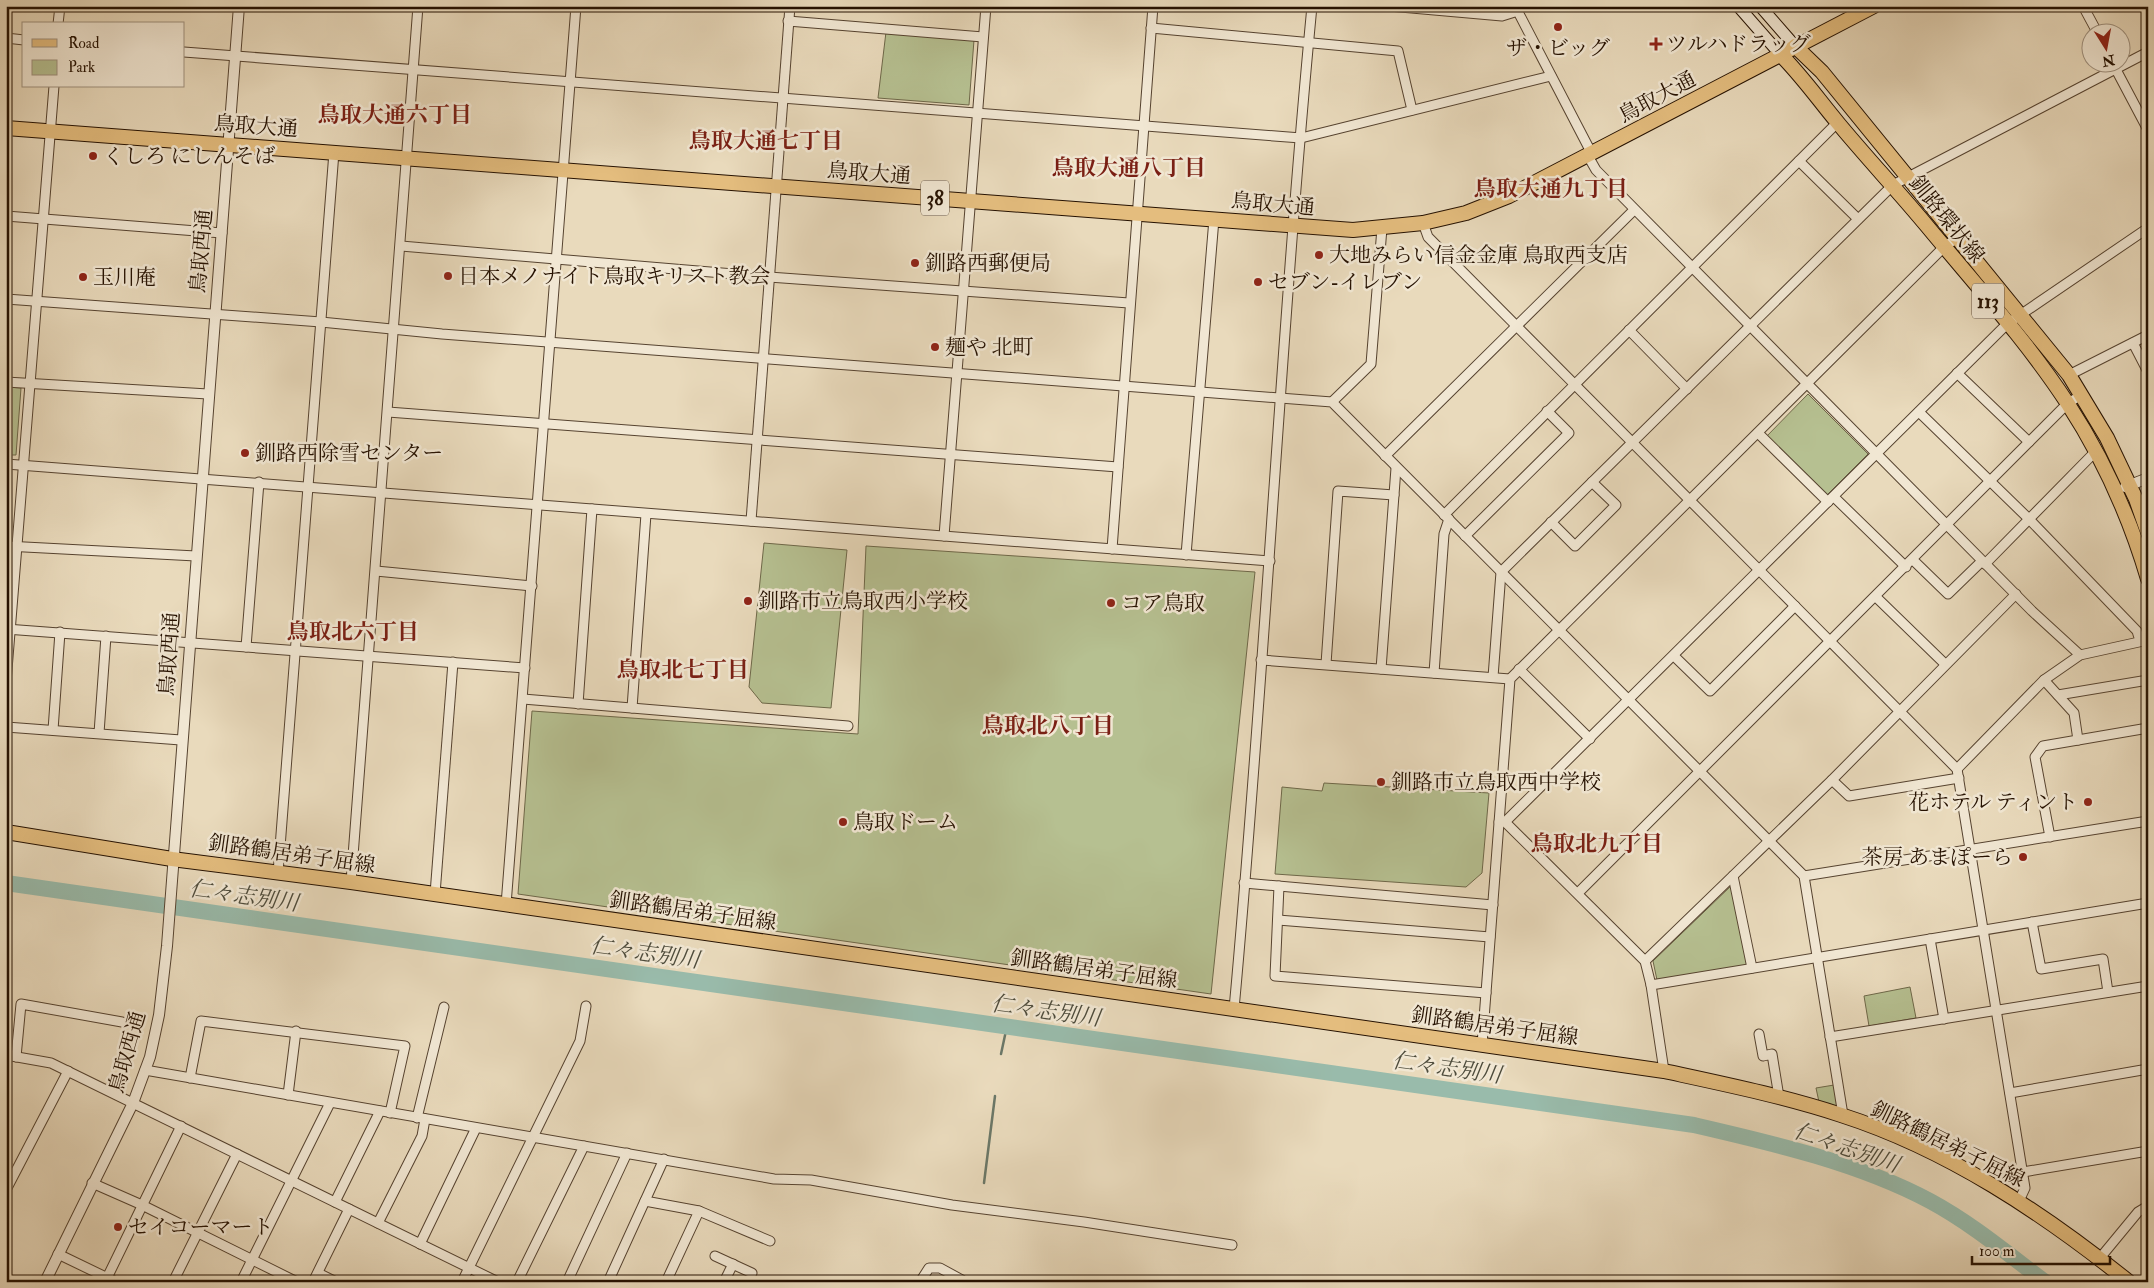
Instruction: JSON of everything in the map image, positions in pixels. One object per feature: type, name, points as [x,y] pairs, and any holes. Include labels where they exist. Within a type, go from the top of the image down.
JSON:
[{"type":"main road","points":[[1738,6],[1780,54]]},
{"type":"main road","points":[[1760,6],[1795,46]]},
{"type":"main road","name":"38","points":[[1780,54],[1874,6]]},
{"type":"main road","name":"釧路環状線","points":[[1795,46],[1822,72],[2069,375],[2107,438],[2130,485],[2148,533]]},
{"type":"main road","name":"釧路環状線","points":[[1780,54],[1805,80],[2008,324],[2067,404],[2095,452],[2114,491],[2130,526],[2148,580]]},
{"type":"main road","name":"鳥取大通","points":[[6,128],[1353,230],[1423,223],[1466,213],[1509,196],[1780,54]]},
{"type":"main road","name":"釧路鶴居弟子屈線","points":[[6,832],[172,864],[278,873],[351,882],[1664,1071],[1779,1096],[1843,1115],[1905,1140],[2019,1201],[2100,1258],[2129,1282]]},
{"type":"street","points":[[58,22],[60,6]]},
{"type":"street","name":"鳥取西通","points":[[45,1282],[133,1103],[145,1070],[159,1015],[167,939],[238,6]]},
{"type":"street","points":[[351,882],[408,158],[418,6]]},
{"type":"street","points":[[506,905],[545,424],[576,6]]},
{"type":"street","points":[[751,521],[790,6]]},
{"type":"street","points":[[944,536],[986,6]]},
{"type":"street","points":[[1112,549],[1125,386],[1129,303],[1138,215],[1153,6]]},
{"type":"street","points":[[1234,1009],[1270,561],[1293,225],[1312,6]]},
{"type":"street","points":[[1389,6],[1502,16],[1516,8],[1596,170],[1691,269],[1808,384],[1947,526],[2080,655]]},
{"type":"street","points":[[2083,6],[2092,22]]},
{"type":"street","points":[[788,20],[983,37]]},
{"type":"street","points":[[1151,28],[1398,50],[1412,110]]},
{"type":"street","points":[[6,38],[22,40]]},
{"type":"street","points":[[185,52],[1301,138],[1551,76]]},
{"type":"street","points":[[2132,59],[2148,52]]},
{"type":"street","points":[[1494,678],[1501,572],[1551,522],[1893,185],[2103,72]]},
{"type":"street","points":[[2117,72],[2148,130]]},
{"type":"street","points":[[6,682],[8,629],[54,88]]},
{"type":"street","points":[[1434,673],[1446,517],[1547,411],[1838,122]]},
{"type":"street","points":[[278,873],[334,152]]},
{"type":"street","points":[[1799,161],[1858,219]]},
{"type":"street","points":[[1385,456],[1634,210]]},
{"type":"street","points":[[6,216],[222,232]]},
{"type":"street","points":[[1186,555],[1198,391],[1214,219]]},
{"type":"street","points":[[1423,223],[1428,237],[1899,710],[1958,774],[2023,1172],[2025,1188],[2019,1201]]},
{"type":"street","points":[[1332,402],[1370,364],[1382,228]]},
{"type":"street","points":[[1501,822],[1590,739],[2008,324],[2148,228]]},
{"type":"street","points":[[1482,1045],[1492,905],[1501,822],[1510,679],[1944,247],[1958,238]]},
{"type":"street","points":[[401,246],[769,277],[1129,303]]},
{"type":"street","points":[[6,300],[321,322],[1332,402],[1804,876],[1843,1115]]},
{"type":"street","points":[[1629,330],[1686,388]]},
{"type":"street","points":[[2069,375],[2148,335]]},
{"type":"street","points":[[2133,343],[2148,372]]},
{"type":"street","points":[[1957,374],[2029,442]]},
{"type":"street","points":[[6,382],[208,394]]},
{"type":"street","points":[[1578,892],[1831,642],[2067,404],[2081,395]]},
{"type":"street","points":[[1465,536],[1569,433],[1547,411]]},
{"type":"street","points":[[388,412],[1118,467]]},
{"type":"street","points":[[1832,780],[1849,796],[1958,774],[2044,680],[2080,655],[2144,640],[2029,519],[1919,412]]},
{"type":"street","points":[[1758,433],[1906,567]]},
{"type":"street","points":[[1913,560],[1948,594],[2029,519],[2095,452]]},
{"type":"street","points":[[6,464],[1270,561]]},
{"type":"street","points":[[1381,669],[1396,468]]},
{"type":"street","points":[[2114,491],[2148,478]]},
{"type":"street","points":[[246,647],[259,482]]},
{"type":"street","points":[[1551,522],[1575,546],[1616,505],[1592,482]]},
{"type":"street","points":[[1326,664],[1338,491],[1394,495]]},
{"type":"street","points":[[578,704],[592,509]]},
{"type":"street","points":[[632,708],[646,514]]},
{"type":"street","points":[[6,546],[196,556]]},
{"type":"street","points":[[376,571],[532,586]]},
{"type":"street","points":[[1645,961],[1832,780],[1899,710],[2016,594]]},
{"type":"street","points":[[1876,597],[1946,664]]},
{"type":"street","points":[[1674,656],[1710,691],[1795,606]]},
{"type":"street","points":[[8,629],[525,668]]},
{"type":"street","points":[[52,730],[60,632]]},
{"type":"street","points":[[99,733],[106,636]]},
{"type":"street","points":[[1261,660],[1510,679]]},
{"type":"street","points":[[435,894],[453,662]]},
{"type":"street","points":[[1519,670],[1590,739]]},
{"type":"street","points":[[2044,680],[2074,714],[2078,740]]},
{"type":"street","points":[[2058,696],[2148,680]]},
{"type":"street","points":[[523,699],[848,726]]},
{"type":"street","points":[[6,727],[182,740]]},
{"type":"street","points":[[2050,837],[2035,757],[2044,746],[2148,728]]},
{"type":"street","points":[[1804,876],[2148,821]]},
{"type":"street","points":[[1501,822],[1578,892],[1645,961],[1651,985],[1664,1071]]},
{"type":"street","points":[[1733,876],[1752,968]]},
{"type":"street","points":[[1244,883],[1492,905]]},
{"type":"street","points":[[1280,886],[1275,976],[1486,994]]},
{"type":"street","points":[[1651,985],[2148,903]]},
{"type":"street","points":[[1278,920],[1490,937]]},
{"type":"street","points":[[2032,922],[2041,969],[2102,959],[2108,992]]},
{"type":"street","points":[[1930,939],[1944,1019]]},
{"type":"street","points":[[1830,1037],[2148,986]]},
{"type":"street","points":[[16,1057],[21,1004],[122,1022]]},
{"type":"street","points":[[462,1282],[580,1042],[586,1006]]},
{"type":"street","points":[[378,1223],[422,1136],[421,1118],[444,1007]]},
{"type":"street","points":[[190,1078],[201,1021],[296,1031],[405,1046],[390,1113]]},
{"type":"street","points":[[288,1095],[296,1031]]},
{"type":"street","points":[[1759,1034],[1763,1056],[1772,1054],[1779,1096]]},
{"type":"street","points":[[6,1055],[51,1063],[498,1282]]},
{"type":"street","points":[[145,1070],[774,1179],[811,1180],[952,1206],[1084,1222],[1232,1245]]},
{"type":"street","points":[[2010,1093],[2148,1070]]},
{"type":"street","points":[[6,1190],[68,1071]]},
{"type":"street","points":[[242,1282],[330,1103]]},
{"type":"street","points":[[334,1202],[380,1111]]},
{"type":"street","points":[[58,1254],[110,1280],[142,1205],[181,1126]]},
{"type":"street","points":[[420,1244],[476,1128]]},
{"type":"street","points":[[517,1282],[584,1146]]},
{"type":"street","points":[[2023,1172],[2148,1151]]},
{"type":"street","points":[[567,1282],[627,1153]]},
{"type":"street","points":[[173,1282],[237,1154]]},
{"type":"street","points":[[608,1282],[664,1159]]},
{"type":"street","points":[[92,1183],[142,1205],[297,1282]]},
{"type":"street","points":[[645,1201],[699,1211],[770,1241]]},
{"type":"street","points":[[2100,1258],[2138,1212],[2148,1206]]},
{"type":"street","points":[[313,1282],[349,1209]]},
{"type":"street","points":[[666,1282],[699,1211]]},
{"type":"street","points":[[715,1256],[752,1273]]},
{"type":"street","points":[[724,1282],[733,1264]]},
{"type":"street","points":[[920,1282],[929,1268],[935,1267],[962,1280]]},
{"type":"street","points":[[318,1273],[336,1282]]},
{"type":"green space","points":[[886,32],[974,40],[969,105],[878,98]]},
{"type":"green space","points":[[6,387],[21,388],[16,455],[6,455]]},
{"type":"green space","points":[[1808,394],[1868,454],[1825,497],[1765,438]]},
{"type":"green space","points":[[764,543],[847,550],[831,708],[762,703],[749,687]]},
{"type":"green space","points":[[866,546],[1255,572],[1211,994],[518,894],[532,711],[858,734]]},
{"type":"green space","points":[[1324,783],[1489,793],[1482,873],[1466,887],[1275,874],[1282,787],[1322,791]]},
{"type":"green space","points":[[1732,885],[1748,965],[1657,980],[1653,961]]},
{"type":"green space","points":[[1910,987],[1916,1018],[1869,1026],[1864,996]]},
{"type":"green space","points":[[1834,1085],[1838,1108],[1819,1102],[1816,1088]]},
{"type":"waterway","name":"仁々志別川","points":[[6,883],[1694,1125],[1754,1139],[1845,1165],[1903,1188],[1960,1219],[2045,1282]]},
{"type":"waterway","points":[[1001,1054],[1007,1026]]},
{"type":"waterway","points":[[984,1183],[995,1096]]},
{"type":"place","name":"ザ・ビッグ","points":[[1558,27]]},
{"type":"place","name":"ツルハドラッグ","points":[[1656,44]]},
{"type":"place","name":"くしろ にしんそば","points":[[93,156]]},
{"type":"place","name":"大地みらい信金金庫 鳥取西支店","points":[[1319,255]]},
{"type":"place","name":"釧路西郵便局","points":[[915,263]]},
{"type":"place","name":"日本メノナイト鳥取キリスト教会","points":[[448,276]]},
{"type":"place","name":"玉川庵","points":[[83,277]]},
{"type":"place","name":"セブン-イレブン","points":[[1258,282]]},
{"type":"place","name":"麺や 北町","points":[[935,347]]},
{"type":"place","name":"釧路西除雪センター","points":[[245,453]]},
{"type":"place","name":"釧路市立鳥取西小学校","points":[[748,601]]},
{"type":"place","name":"コア鳥取","points":[[1111,603]]},
{"type":"place","name":"釧路市立鳥取西中学校","points":[[1381,782]]},
{"type":"place","name":"花ホテル ティント","points":[[2088,802]]},
{"type":"place","name":"鳥取ドーム","points":[[843,822]]},
{"type":"place","name":"茶房 あまぽーら","points":[[2023,857]]},
{"type":"place","name":"セイコーマート","points":[[118,1227]]},
{"type":"district","name":"鳥取大通六丁目","points":[[395,114]]},
{"type":"district","name":"鳥取大通七丁目","points":[[766,140]]},
{"type":"district","name":"鳥取大通八丁目","points":[[1129,167]]},
{"type":"district","name":"鳥取大通九丁目","points":[[1551,188]]},
{"type":"district","name":"鳥取北六丁目","points":[[353,631]]},
{"type":"district","name":"鳥取北七丁目","points":[[683,669]]},
{"type":"district","name":"鳥取北八丁目","points":[[1048,725]]},
{"type":"district","name":"鳥取北九丁目","points":[[1597,843]]}]
